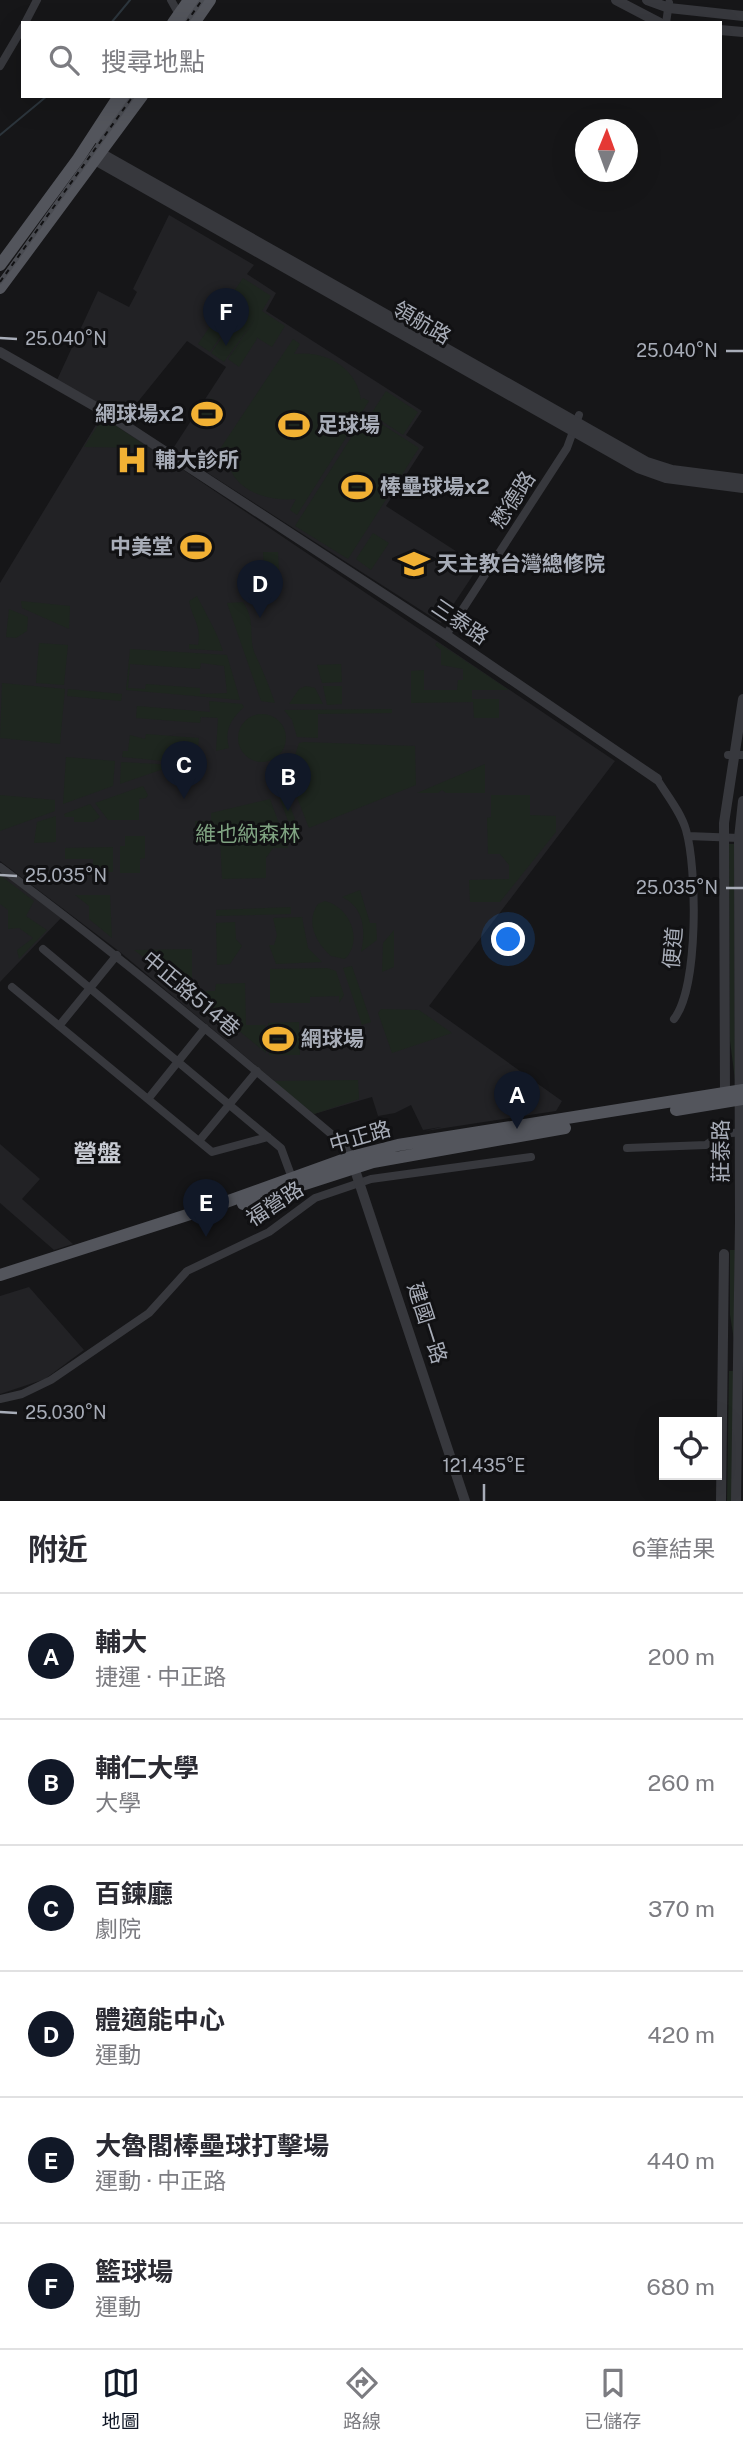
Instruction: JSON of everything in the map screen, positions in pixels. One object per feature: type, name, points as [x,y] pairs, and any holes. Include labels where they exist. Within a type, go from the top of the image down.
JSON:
[{"type":"main road","points":[[178,20],[189,0]]},
{"type":"main road","points":[[178,20],[200,0]]},
{"type":"main road","points":[[195,21],[210,0]]},
{"type":"main road","points":[[89,158],[118,98]]},
{"type":"main road","points":[[0,288],[130,98]]},
{"type":"main road","points":[[0,265],[140,98]]},
{"type":"main road","name":"中正路","points":[[0,1275],[292,1178],[353,1162],[411,1148],[742,1095]]},
{"type":"main road","name":"中正路","points":[[0,1284],[353,1162]]},
{"type":"street","points":[[26,21],[37,0]]},
{"type":"street","points":[[171,0],[178,20]]},
{"type":"street","points":[[617,0],[656,21]]},
{"type":"street","points":[[647,0],[743,16]]},
{"type":"street","points":[[666,21],[669,5]]},
{"type":"street","points":[[0,66],[21,30]]},
{"type":"street","points":[[722,30],[743,32]]},
{"type":"street","name":"領航路","points":[[89,158],[215,217],[434,337],[577,423],[657,475],[743,488]]},
{"type":"street","name":"領航路","points":[[215,217],[655,466],[691,468],[743,479]]},
{"type":"street","name":"三泰路","points":[[0,352],[103,411],[446,635],[657,779],[685,825],[688,836]]},
{"type":"street","name":"懋德路","points":[[446,635],[567,448],[577,423]]},
{"type":"street","name":"莊泰路","points":[[725,1098],[723,837],[743,699]]},
{"type":"street","name":"莊泰路","points":[[736,1501],[741,1356],[743,800]]},
{"type":"street","points":[[688,836],[741,838]]},
{"type":"street","name":"便道","points":[[674,1019],[679,1012],[686,988],[693,947],[688,836]]},
{"type":"street","name":"中正路514巷","points":[[0,867],[117,955],[257,1071],[348,1148],[353,1162]]},
{"type":"street","points":[[43,949],[281,1148],[292,1178]]},
{"type":"street","points":[[59,1026],[117,955]]},
{"type":"street","points":[[12,987],[212,1152],[268,1137]]},
{"type":"street","points":[[148,1099],[205,1028]]},
{"type":"street","points":[[199,1141],[257,1071]]},
{"type":"street","points":[[627,1148],[706,1146],[722,1134],[742,1137]]},
{"type":"street","name":"福營路","points":[[0,1399],[22,1394],[51,1380],[149,1313],[187,1270],[268,1232],[315,1198],[359,1182],[531,1157]]},
{"type":"street","name":"建國一路","points":[[353,1162],[465,1501]]},
{"type":"street","points":[[721,1501],[724,1254]]},
{"type":"street","points":[[724,1355],[741,1356]]},
{"type":"shaded area","points":[[169,215],[254,265],[247,274],[276,293],[266,311],[422,411],[406,435],[424,447],[386,506],[479,566],[441,623],[172,450],[226,367],[187,341],[124,419],[57,380],[98,291],[129,307],[137,292],[133,289]]},
{"type":"shaded area","points":[[102,415],[615,761],[429,1006],[562,1101],[556,1111],[425,1131],[441,1127],[423,1130],[411,1105],[395,1113],[378,1116],[372,1097],[314,1114],[120,952],[0,861],[0,583]]},
{"type":"shaded area","points":[[0,872],[62,917],[0,982]]},
{"type":"shaded area","points":[[0,1144],[40,1179],[22,1199],[73,1244],[54,1250],[0,1203]]},
{"type":"shaded area","points":[[29,1287],[84,1350],[45,1379],[0,1394],[0,1296]]},
{"type":"green space","points":[[243,278],[271,296],[262,311],[285,326],[272,347],[256,337],[239,367],[228,359],[255,319],[224,362],[211,353],[227,330],[214,321]]},
{"type":"green space","points":[[213,322],[225,330],[210,352],[198,344]]},
{"type":"green space","name":"足球場","points":[[293,339],[300,344],[294,354],[317,355],[338,363],[353,378],[361,400],[363,398],[369,401],[297,515],[290,510],[296,499],[262,496],[252,491],[235,477],[227,456],[218,452]]},
{"type":"green space","points":[[386,391],[418,412],[403,435],[371,414]]},
{"type":"green space","name":"網球場x2","points":[[210,398],[221,404],[205,429],[194,423]]},
{"type":"green space","name":"棒壘球場x2","points":[[366,414],[419,448],[348,559],[295,526]]},
{"type":"green space","points":[[103,417],[149,448],[84,447]]},
{"type":"green space","points":[[373,533],[389,543],[371,570],[356,559]]},
{"type":"green space","points":[[263,552],[278,552],[280,594],[265,595]]},
{"type":"green space","points":[[197,596],[223,651],[189,649],[189,644],[198,645],[198,627],[189,601]]},
{"type":"green space","points":[[21,601],[70,606],[69,629],[22,608]]},
{"type":"green space","points":[[243,602],[250,616],[253,649],[275,703],[261,701],[227,603]]},
{"type":"green space","points":[[9,609],[28,617],[27,631],[16,638],[6,637]]},
{"type":"green space","points":[[437,642],[509,690],[472,690],[472,699],[499,699],[499,718],[474,718],[473,702],[411,703],[411,671],[424,670],[424,690],[457,690],[458,680],[463,680],[463,669],[441,665],[441,650],[435,645]]},
{"type":"green space","points":[[39,643],[68,645],[64,685],[36,683]]},
{"type":"green space","points":[[130,649],[227,655],[240,700],[126,690]],"holes":[[[201,663],[224,666],[227,693],[200,694],[200,688],[146,684],[145,689],[128,688],[130,664],[200,669]]]},
{"type":"green space","points":[[341,664],[342,682],[322,683],[317,665]]},
{"type":"green space","points":[[2,683],[65,689],[60,744],[0,738]]},
{"type":"green space","points":[[306,686],[315,688],[323,704],[289,704],[299,689]]},
{"type":"green space","points":[[323,686],[342,686],[342,704],[327,705]]},
{"type":"green space","points":[[68,689],[122,694],[121,701],[67,696]]},
{"type":"green space","points":[[209,701],[242,704],[244,707],[230,725],[227,736],[229,748],[216,751],[218,718],[201,717],[200,723],[136,718],[137,706],[210,712]]},
{"type":"green space","points":[[392,709],[392,713],[318,714],[318,738],[297,737],[292,720],[284,710]]},
{"type":"green space","points":[[262,714],[279,721],[286,738],[279,755],[262,762],[245,755],[238,738],[245,721]]},
{"type":"green space","points":[[146,734],[199,738],[197,756],[184,763],[122,757],[123,751],[128,751],[130,735],[145,739]]},
{"type":"green space","points":[[299,743],[415,746],[416,785],[309,828],[285,767],[294,758]]},
{"type":"green space","points":[[66,757],[115,761],[113,786],[63,804]]},
{"type":"green space","points":[[121,762],[175,765],[120,784]]},
{"type":"green space","points":[[485,764],[485,793],[446,793],[442,790],[438,793],[417,793]]},
{"type":"green space","points":[[274,774],[278,775],[295,819],[292,822],[288,821],[272,777]]},
{"type":"green space","points":[[143,786],[148,795],[139,799],[139,820],[108,820],[95,803]]},
{"type":"green space","points":[[0,795],[55,800],[55,811],[0,831]]},
{"type":"green space","points":[[491,795],[530,795],[530,815],[556,816],[556,832],[500,902],[470,902],[469,880],[509,879],[509,865],[500,854],[488,854],[487,818],[491,817]]},
{"type":"green space","name":"維也納森林","points":[[270,799],[288,848],[273,848],[266,858],[266,878],[222,879],[220,838],[196,838],[195,821],[211,821],[211,813]]},
{"type":"green space","points":[[90,804],[100,817],[93,822],[74,822],[74,817],[65,817],[64,814]]},
{"type":"green space","points":[[56,816],[56,842],[34,843],[37,822]]},
{"type":"green space","points":[[125,836],[145,836],[145,858],[140,859],[140,873],[120,873],[120,846],[125,846]]},
{"type":"green space","points":[[729,844],[734,844],[735,1080],[730,1041]]},
{"type":"green space","points":[[113,847],[113,872],[93,872],[93,859],[65,859],[65,848]]},
{"type":"green space","points":[[0,875],[34,901],[26,916],[47,930],[19,959],[17,950],[33,938],[19,928],[8,929],[8,910],[0,904]]},
{"type":"green space","points":[[360,890],[370,923],[376,923],[377,940],[361,952],[362,920],[355,907],[342,897]]},
{"type":"green space","points":[[75,895],[110,895],[112,938],[89,919],[89,906]]},
{"type":"green space","points":[[325,901],[341,910],[351,925],[353,942],[345,959],[331,956],[314,932],[314,911],[318,904]]},
{"type":"green space","points":[[291,907],[291,914],[216,916],[216,910]]},
{"type":"green space","points":[[302,917],[308,948],[322,962],[276,964],[269,945],[274,945],[277,935],[273,918]]},
{"type":"green space","points":[[235,922],[236,939],[242,946],[230,964],[217,965],[216,923]]},
{"type":"green space","points":[[394,930],[394,967],[382,972],[383,943]]},
{"type":"green space","points":[[192,949],[192,991],[202,992],[202,1002],[134,950]]},
{"type":"green space","points":[[352,966],[371,1022],[362,1025],[343,968]]},
{"type":"green space","points":[[327,968],[336,971],[344,995],[339,1003],[339,996],[310,997],[310,1003],[270,1003],[270,969]]},
{"type":"green space","points":[[245,983],[246,1025],[265,1025],[266,1053],[206,1004],[206,991],[215,991],[216,984]]},
{"type":"green space","points":[[381,1009],[419,1010],[452,1033],[392,1053],[378,1013]]},
{"type":"green space","points":[[299,1022],[300,1055],[269,1055],[268,1023]]},
{"type":"green space","points":[[358,1080],[359,1099],[314,1114],[273,1081]]},
{"type":"green space","points":[[730,1250],[735,1250],[734,1340],[730,1315]]},
{"type":"green space","points":[[729,1371],[734,1371],[732,1501],[727,1501]]},
{"type":"waterway","points":[[113,21],[130,0]]},
{"type":"waterway","points":[[0,135],[45,98]]},
{"type":"railway","points":[[187,21],[202,0]]},
{"type":"railway","points":[[0,282],[132,98]]},
{"type":"place","name":"籃球場","points":[[226,346]]},
{"type":"place","name":"網球場x2","points":[[207,414]]},
{"type":"place","name":"足球場","points":[[294,425]]},
{"type":"place","name":"輔大診所","points":[[132,460]]},
{"type":"place","name":"棒壘球場x2","points":[[357,487]]},
{"type":"place","name":"中美堂","points":[[196,547]]},
{"type":"place","name":"天主教台灣總修院","points":[[414,564]]},
{"type":"place","name":"體適能中心","points":[[260,618]]},
{"type":"place","name":"百鍊廳","points":[[184,799]]},
{"type":"place","name":"輔仁大學","points":[[288,811]]},
{"type":"place","name":"網球場","points":[[278,1039]]},
{"type":"place","name":"輔大","points":[[517,1129]]},
{"type":"place","name":"大魯閣棒壘球打擊場","points":[[206,1237]]},
{"type":"district","name":"營盤","points":[[97,1154]]}]
